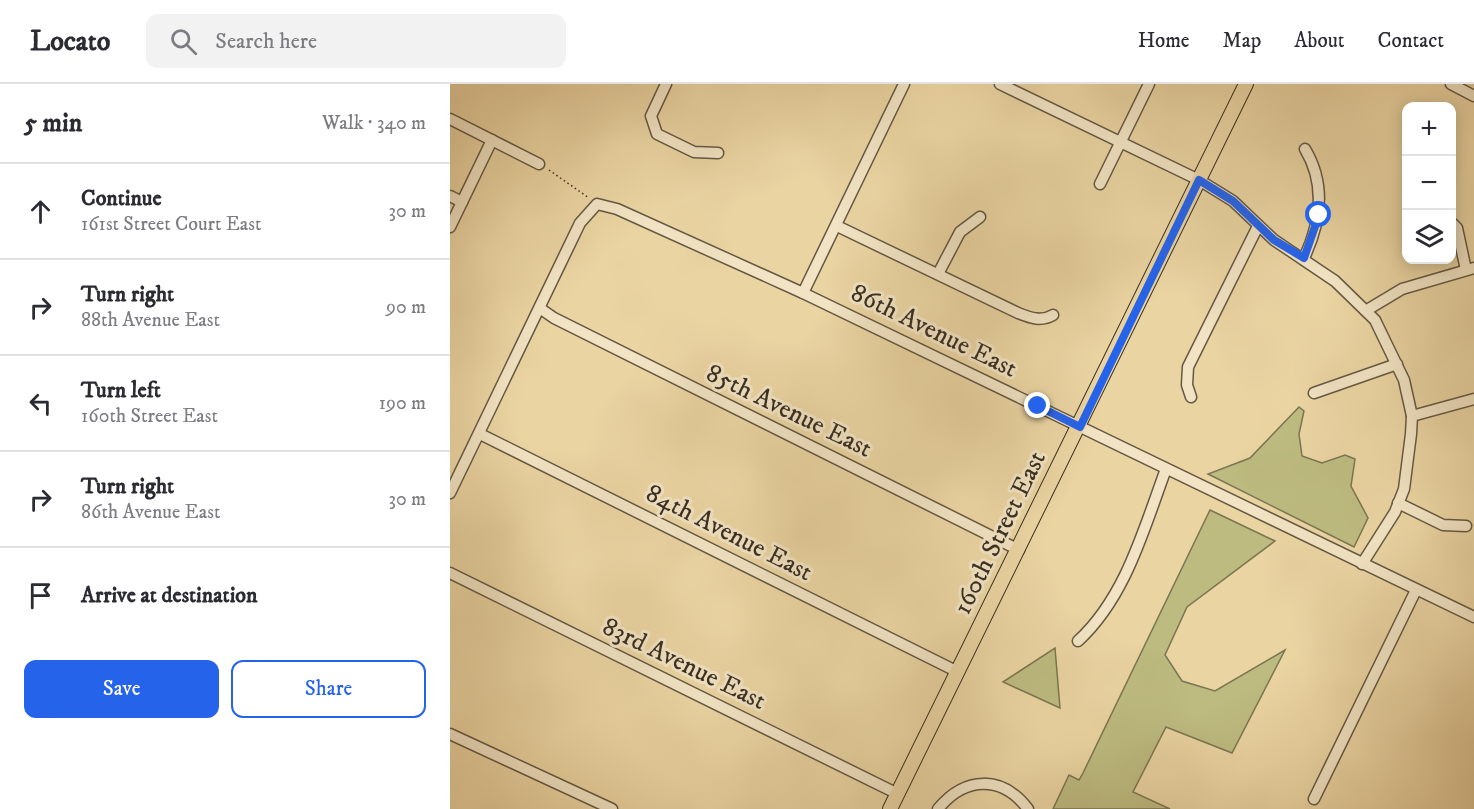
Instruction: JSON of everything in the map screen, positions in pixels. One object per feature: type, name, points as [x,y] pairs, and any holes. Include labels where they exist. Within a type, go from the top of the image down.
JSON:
[{"type":"main road","name":"160th Street East","points":[[890,809],[1080,427],[1246,84]]},
{"type":"street","points":[[666,84],[651,116],[654,130],[668,141],[694,152],[718,153]]},
{"type":"street","points":[[803,293],[904,84]]},
{"type":"street","points":[[1000,84],[1199,180],[1233,201],[1274,240],[1335,281],[1375,320],[1404,380],[1412,416],[1410,456],[1404,489],[1398,503],[1362,564]]},
{"type":"street","points":[[1100,184],[1149,84]]},
{"type":"street","points":[[1450,84],[1474,96]]},
{"type":"street","points":[[450,119],[539,164]]},
{"type":"street","points":[[450,227],[492,140]]},
{"type":"street","points":[[1304,258],[1319,215],[1320,190],[1314,163],[1305,149]]},
{"type":"street","points":[[450,196],[462,202]]},
{"type":"street","points":[[450,493],[541,309],[580,223],[597,204]]},
{"type":"street","name":"86th Avenue East","points":[[597,204],[617,209],[803,293],[1474,617]]},
{"type":"street","points":[[938,273],[960,232],[980,218]]},
{"type":"street","points":[[837,226],[1026,316],[1046,319],[1053,315]]},
{"type":"street","points":[[1191,397],[1187,385],[1188,367],[1258,226]]},
{"type":"street","points":[[1367,310],[1402,289],[1470,269],[1456,227]]},
{"type":"street","name":"85th Avenue East","points":[[541,309],[564,324],[1019,550]]},
{"type":"street","points":[[1314,393],[1397,364]]},
{"type":"street","points":[[1412,416],[1474,399]]},
{"type":"street","name":"84th Avenue East","points":[[480,434],[958,672]]},
{"type":"street","points":[[1078,641],[1104,614],[1148,524],[1166,469]]},
{"type":"street","points":[[1398,503],[1443,525],[1466,526]]},
{"type":"street","name":"83rd Avenue East","points":[[450,573],[898,794]]},
{"type":"street","points":[[1314,799],[1416,590]]},
{"type":"street","points":[[452,737],[612,809]]},
{"type":"street","points":[[941,805],[969,786],[983,784],[1006,788],[1028,809]]},
{"type":"street","points":[[941,805],[955,809]]},
{"type":"path","points":[[539,164],[597,204]]},
{"type":"shaded area","points":[[1299,407],[1304,411],[1299,434],[1302,456],[1322,463],[1345,455],[1355,459],[1351,486],[1368,518],[1354,547],[1208,474],[1250,458]]},
{"type":"shaded area","points":[[1210,510],[1275,541],[1187,607],[1165,655],[1182,681],[1215,691],[1285,650],[1232,753],[1166,727],[1133,792],[1170,809],[1053,809],[1069,775],[1079,780],[1083,773]]},
{"type":"shaded area","points":[[1055,648],[1060,708],[1003,682]]},
{"type":"route","points":[[1038,406],[1080,427],[1199,180],[1233,201],[1274,240],[1304,258],[1319,215]]}]
